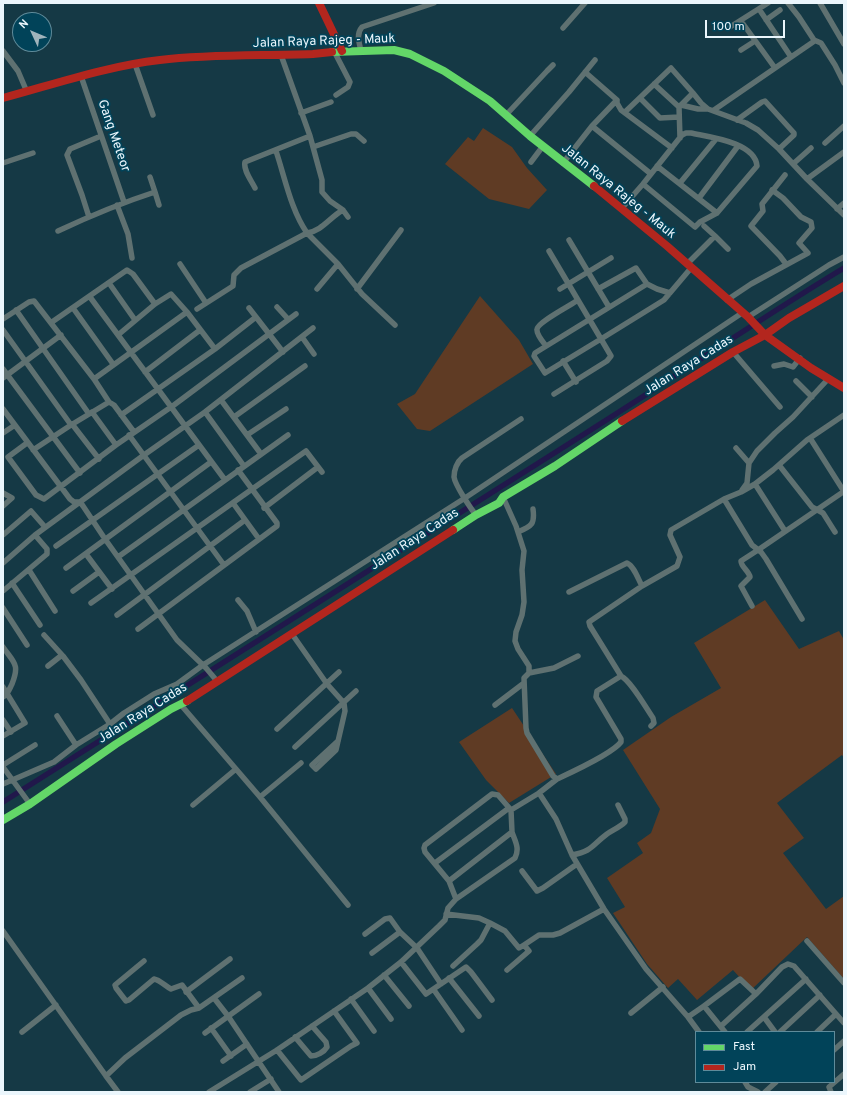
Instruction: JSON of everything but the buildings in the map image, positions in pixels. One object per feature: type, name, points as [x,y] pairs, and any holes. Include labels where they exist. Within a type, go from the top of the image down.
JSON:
[{"type":"street","points":[[319,3],[350,82],[348,87],[336,95]]},
{"type":"street","points":[[361,51],[358,37],[359,30],[362,27],[434,3]]},
{"type":"street","points":[[563,28],[585,3]]},
{"type":"street","points":[[730,27],[768,3]]},
{"type":"street","points":[[788,3],[814,40],[822,43],[844,83]]},
{"type":"street","points":[[820,3],[844,44]]},
{"type":"street","points":[[759,10],[791,57]]},
{"type":"street","points":[[766,20],[780,10]]},
{"type":"street","points":[[741,21],[775,68]]},
{"type":"street","points":[[654,84],[680,106],[711,110],[775,68],[814,40]]},
{"type":"street","points":[[741,50],[755,41]]},
{"type":"street","points":[[3,51],[18,71],[27,92]]},
{"type":"street","name":"Jalan Raya Rajeg - Mauk","points":[[3,98],[103,70],[135,64],[184,58],[361,51],[403,51],[419,57],[444,71],[490,101],[530,136],[622,208],[763,332],[800,358],[811,368],[844,388]]},
{"type":"street","points":[[282,55],[310,136],[322,180],[322,192],[330,201],[343,210],[348,217]]},
{"type":"street","points":[[530,136],[566,97],[595,60]]},
{"type":"street","points":[[135,64],[153,115]]},
{"type":"street","points":[[506,114],[553,65]]},
{"type":"street","points":[[625,112],[671,68],[701,103],[711,110],[746,123],[758,130],[779,149],[844,215]]},
{"type":"street","points":[[586,72],[617,100],[616,103],[621,110],[672,148]]},
{"type":"street","name":"Gang Meteor","points":[[81,76],[124,202]]},
{"type":"street","points":[[680,138],[680,106],[693,93]]},
{"type":"street","points":[[640,98],[660,118],[679,116]]},
{"type":"street","points":[[564,163],[592,126],[617,100]]},
{"type":"street","points":[[301,113],[330,102]]},
{"type":"street","points":[[737,120],[762,102],[765,102],[794,133],[794,135],[779,149]]},
{"type":"street","points":[[592,126],[651,174]]},
{"type":"street","points":[[825,143],[844,126]]},
{"type":"street","points":[[622,208],[680,138],[686,133],[729,141],[751,154],[757,166],[716,213],[700,222],[695,227],[643,184]]},
{"type":"street","points":[[313,147],[351,134],[356,134],[364,141]]},
{"type":"street","points":[[89,216],[68,158],[68,152],[74,147],[101,136]]},
{"type":"street","points":[[255,188],[244,166],[245,162],[276,151],[310,136]]},
{"type":"street","points":[[680,183],[716,139]]},
{"type":"street","points":[[531,162],[543,146]]},
{"type":"street","points":[[699,198],[738,146]]},
{"type":"street","points":[[793,164],[811,148]]},
{"type":"street","points":[[276,151],[299,220],[308,233],[338,264],[357,289],[395,325]]},
{"type":"street","points":[[808,179],[844,152]]},
{"type":"street","points":[[3,163],[33,153]]},
{"type":"street","points":[[657,166],[716,213]]},
{"type":"street","points":[[784,175],[762,204],[763,211],[751,226],[786,264]]},
{"type":"street","points":[[150,177],[159,205]]},
{"type":"street","points":[[727,300],[751,284],[808,253],[799,243],[812,228],[812,225],[808,220],[801,217],[783,198],[772,190]]},
{"type":"street","points":[[58,231],[89,216],[155,192]]},
{"type":"street","points":[[837,209],[844,203]]},
{"type":"street","points":[[117,205],[128,234],[132,258]]},
{"type":"street","points":[[197,309],[234,286],[234,275],[242,268],[308,233],[315,232],[343,210]]},
{"type":"street","points":[[704,226],[728,249]]},
{"type":"street","points":[[357,289],[401,230]]},
{"type":"street","points":[[647,284],[534,352],[534,355],[544,372],[546,373],[563,361],[660,303],[670,293],[689,266],[715,236]]},
{"type":"street","points":[[570,240],[609,307]]},
{"type":"street","points":[[549,251],[611,356],[610,359],[576,382],[554,394]]},
{"type":"street","points":[[3,784],[14,781],[50,764],[124,713],[154,694],[176,684],[205,666],[747,317],[844,257]]},
{"type":"street","points":[[560,289],[611,258]]},
{"type":"street","points":[[180,264],[206,303]]},
{"type":"street","points":[[317,289],[338,264]]},
{"type":"street","points":[[598,289],[636,268],[647,284],[670,293]]},
{"type":"street","points":[[52,322],[128,270],[155,304]]},
{"type":"street","points":[[108,283],[135,320]]},
{"type":"street","name":"Jalan Raya Cadas","points":[[3,820],[28,801],[116,744],[171,709],[181,705],[215,679],[230,674],[475,513],[499,502],[503,497],[555,466],[625,419],[763,332],[844,286]]},
{"type":"street","points":[[118,335],[155,304],[171,294],[187,312],[215,349]]},
{"type":"street","points":[[90,297],[225,480]]},
{"type":"street","points":[[546,346],[537,332],[538,327],[543,322],[578,300]]},
{"type":"street","points":[[3,319],[29,302],[34,301],[52,322],[109,402],[114,405],[157,474],[224,565]]},
{"type":"street","points":[[277,307],[288,319]]},
{"type":"street","points":[[73,308],[113,364]]},
{"type":"street","points":[[249,308],[283,352]]},
{"type":"street","points":[[16,310],[42,348],[116,445]]},
{"type":"street","points":[[94,379],[187,312]]},
{"type":"street","points":[[27,443],[5,459],[40,498],[44,499],[62,488],[116,445],[171,407],[296,314]]},
{"type":"street","points":[[121,415],[215,349],[256,317]]},
{"type":"street","points":[[3,564],[45,527],[185,427],[313,328]]},
{"type":"street","points":[[3,330],[99,459]]},
{"type":"street","points":[[145,372],[200,330]]},
{"type":"street","points":[[5,377],[61,335]]},
{"type":"street","points":[[302,337],[314,354]]},
{"type":"street","points":[[733,352],[780,406]]},
{"type":"street","points":[[774,366],[784,364],[793,367],[800,358]]},
{"type":"street","points":[[563,361],[576,382]]},
{"type":"street","points":[[234,417],[304,366]]},
{"type":"street","points":[[3,369],[5,377],[53,436],[80,473]]},
{"type":"street","points":[[741,492],[747,483],[749,463],[757,451],[793,417],[829,378]]},
{"type":"street","points":[[796,381],[812,397]]},
{"type":"street","points":[[221,400],[261,454]]},
{"type":"street","points":[[33,450],[109,402]]},
{"type":"street","points":[[3,409],[27,443],[72,501],[80,502]]},
{"type":"street","points":[[247,435],[286,409]]},
{"type":"street","points":[[205,412],[244,466]]},
{"type":"street","points":[[651,726],[654,723],[653,718],[630,684],[621,676],[589,622],[642,586],[679,565],[680,557],[670,535],[671,530],[724,499],[755,484],[810,438],[844,415]]},
{"type":"street","points":[[475,513],[465,499],[454,478],[456,464],[458,461],[522,419]]},
{"type":"street","points":[[3,433],[15,425]]},
{"type":"street","points":[[118,557],[288,435]]},
{"type":"street","points":[[752,606],[741,586],[750,577],[740,562],[745,557],[758,550],[842,494],[843,490],[810,438]]},
{"type":"street","points":[[56,546],[199,445]]},
{"type":"street","points":[[736,448],[749,463]]},
{"type":"street","points":[[91,604],[306,451],[320,469],[264,508]]},
{"type":"street","points":[[66,568],[211,462]]},
{"type":"street","points":[[779,465],[812,507],[823,513],[835,532]]},
{"type":"street","points":[[138,629],[277,526],[238,470]]},
{"type":"street","points":[[755,484],[785,532]]},
{"type":"street","points":[[3,493],[12,498],[3,506]]},
{"type":"street","points":[[503,497],[518,532],[524,551],[522,570],[524,602],[522,615],[516,632],[515,642],[528,664],[529,673]]},
{"type":"street","points":[[724,499],[752,545],[766,559],[802,619]]},
{"type":"street","points":[[80,502],[179,643],[205,666],[215,679]]},
{"type":"street","points":[[233,503],[259,539]]},
{"type":"street","points":[[518,532],[532,525],[534,517],[533,509]]},
{"type":"street","points":[[3,535],[31,511],[45,527]]},
{"type":"street","points":[[117,615],[245,520]]},
{"type":"street","points":[[4,587],[12,584],[47,554],[47,549],[35,536]]},
{"type":"street","points":[[86,554],[112,589]]},
{"type":"street","points":[[569,592],[627,563],[632,567],[642,586]]},
{"type":"street","points":[[29,570],[56,611]]},
{"type":"street","points":[[73,591],[99,572]]},
{"type":"street","points":[[12,584],[40,625]]},
{"type":"street","points":[[238,600],[247,611],[256,632]]},
{"type":"street","points":[[3,608],[27,645]]},
{"type":"street","points":[[292,634],[327,684],[344,702],[345,711],[336,750],[316,770],[312,765],[338,740]]},
{"type":"street","points":[[44,635],[62,655],[85,685],[110,724]]},
{"type":"street","points":[[3,647],[16,668],[16,674],[5,696]]},
{"type":"street","points":[[48,666],[62,655]]},
{"type":"street","points":[[557,779],[553,776],[527,733],[524,678],[529,673],[554,668],[578,656]]},
{"type":"street","points":[[277,729],[339,672]]},
{"type":"street","points":[[435,864],[510,809],[539,792],[557,779],[586,765],[620,744],[621,739],[596,697],[597,691],[621,676]]},
{"type":"street","points":[[494,705],[524,683]]},
{"type":"street","points":[[3,687],[5,696],[25,723],[3,736]]},
{"type":"street","points":[[295,747],[356,691]]},
{"type":"street","points":[[181,705],[260,797],[348,905]]},
{"type":"street","points":[[57,716],[76,745]]},
{"type":"street","points":[[3,720],[11,732]]},
{"type":"street","points":[[28,801],[3,766],[35,745]]},
{"type":"street","points":[[260,797],[301,763]]},
{"type":"street","points":[[193,805],[236,769]]},
{"type":"street","points":[[539,792],[556,819],[572,855],[604,909],[646,969],[663,987],[698,1031]]},
{"type":"street","points":[[209,1092],[277,1050],[368,988],[417,948],[445,920],[448,908],[456,899],[515,858],[517,846],[512,832],[510,809],[498,795],[492,794],[424,846],[425,852],[449,881],[456,899]]},
{"type":"street","points":[[572,855],[584,852],[591,848],[606,835],[625,822],[618,805]]},
{"type":"street","points":[[449,881],[512,832]]},
{"type":"street","points":[[522,871],[537,891],[577,864]]},
{"type":"street","points":[[446,914],[479,918],[490,923],[505,931],[519,948],[539,935],[553,935],[560,933],[604,909]]},
{"type":"street","points":[[366,934],[388,918],[417,948],[441,984]]},
{"type":"street","points":[[453,966],[482,940],[490,923]]},
{"type":"street","points":[[3,931],[118,1092]]},
{"type":"street","points":[[372,953],[400,932]]},
{"type":"street","points":[[807,941],[844,983]]},
{"type":"street","points":[[507,970],[529,951],[524,945]]},
{"type":"street","points":[[186,992],[230,959]]},
{"type":"street","points":[[144,961],[115,985],[126,1001],[154,979],[171,989],[182,986],[199,1008]]},
{"type":"street","points":[[401,962],[426,994],[434,990],[463,968],[468,969],[492,1000]]},
{"type":"street","points":[[721,1026],[756,994],[782,966],[788,964],[794,966],[806,978],[844,1024]]},
{"type":"street","points":[[384,975],[409,1006]]},
{"type":"street","points":[[106,1076],[125,1058],[181,1015],[199,1008],[242,978]]},
{"type":"street","points":[[449,978],[479,1016]]},
{"type":"street","points":[[748,1031],[806,978]]},
{"type":"street","points":[[688,1017],[740,979],[756,994]]},
{"type":"street","points":[[631,1012],[663,987]]},
{"type":"street","points":[[368,988],[391,1019]]},
{"type":"street","points":[[434,990],[462,1030]]},
{"type":"street","points":[[205,1033],[258,994]]},
{"type":"street","points":[[781,1031],[820,995]]},
{"type":"street","points":[[214,998],[228,1016],[279,1092]]},
{"type":"street","points":[[351,999],[374,1031]]},
{"type":"street","points":[[22,1032],[56,1005]]},
{"type":"street","points":[[704,1006],[724,1031]]},
{"type":"street","points":[[277,1050],[302,1080],[357,1043],[334,1011]]},
{"type":"street","points":[[818,1031],[836,1014]]},
{"type":"street","points":[[764,1017],[774,1031]]},
{"type":"street","points":[[295,1037],[311,1056],[319,1054],[327,1047],[326,1042],[312,1026]]},
{"type":"street","points":[[211,1028],[231,1056]]},
{"type":"street","points":[[835,1049],[844,1041]]},
{"type":"street","points":[[223,1061],[247,1044]]},
{"type":"street","points":[[835,1082],[844,1074]]},
{"type":"street","points":[[250,1092],[271,1079]]},
{"type":"street","points":[[746,1083],[748,1087],[758,1092]]},
{"type":"street","points":[[765,1092],[775,1083]]},
{"type":"street","points":[[830,1092],[829,1087],[834,1083]]},
{"type":"shaded area","points":[[483,128],[512,147],[527,168],[547,190],[529,209],[489,199],[445,164],[468,137],[474,141]]},
{"type":"shaded area","points":[[480,296],[519,340],[533,364],[430,431],[417,429],[397,404],[415,394]]},
{"type":"shaded area","points":[[765,600],[799,649],[839,631],[844,640],[844,758],[842,755],[777,803],[804,838],[783,853],[826,909],[844,896],[844,979],[807,937],[751,990],[733,970],[697,1000],[678,979],[668,988],[647,964],[613,913],[625,907],[607,878],[643,853],[637,843],[651,833],[660,809],[623,750],[671,717],[721,688],[694,643]]},
{"type":"shaded area","points":[[512,708],[556,774],[509,803],[486,780],[459,742]]},
{"type":"waterway","points":[[3,802],[844,268]]},
{"type":"traffic: fast","points":[[332,52],[394,50],[410,54],[444,71],[490,101],[530,136],[594,186]]},
{"type":"traffic: fast","points":[[453,530],[476,515],[499,503],[503,497],[555,466],[622,421]]},
{"type":"traffic: fast","points":[[3,820],[30,804],[116,744],[171,709],[187,701]]},
{"type":"traffic: jam","points":[[319,3],[342,51]]},
{"type":"traffic: jam","points":[[3,98],[120,66],[160,60],[198,57],[313,54],[332,52]]},
{"type":"traffic: jam","points":[[594,186],[667,246],[748,317],[765,335],[811,368],[844,388]]},
{"type":"traffic: jam","points":[[622,421],[733,352],[765,335],[789,318],[844,286]]},
{"type":"traffic: jam","points":[[187,701],[453,530]]}]
